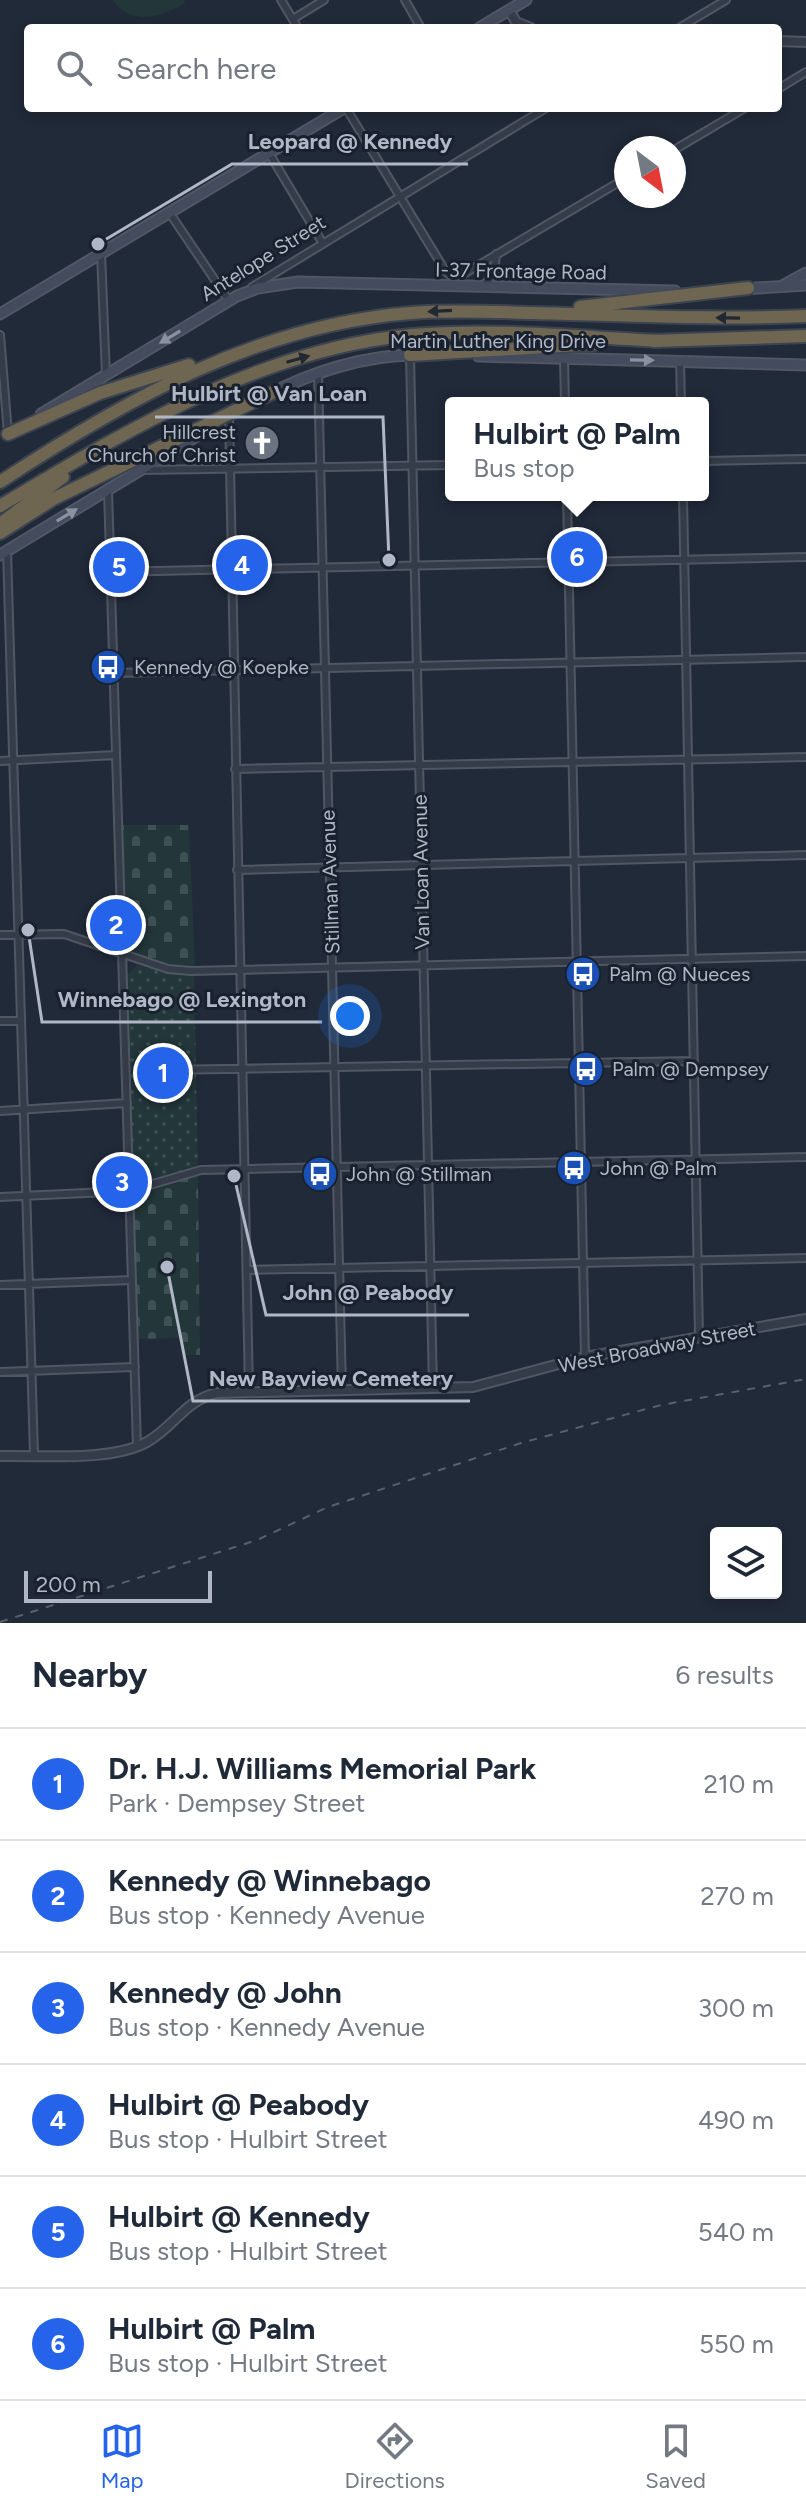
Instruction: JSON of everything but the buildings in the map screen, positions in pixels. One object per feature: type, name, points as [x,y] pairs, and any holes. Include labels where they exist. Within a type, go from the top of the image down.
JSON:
[{"type":"highway","points":[[4,436],[100,393],[253,345],[384,316],[594,306],[748,288]]},
{"type":"highway","points":[[483,311],[740,318],[806,316]]},
{"type":"highway","points":[[0,506],[193,398],[245,375],[342,346],[459,332],[660,341]]},
{"type":"highway","points":[[410,355],[806,336]]},
{"type":"highway","points":[[0,475],[158,387],[253,345]]},
{"type":"highway","points":[[0,533],[55,498],[274,392]]},
{"type":"highway","points":[[0,524],[100,448]]},
{"type":"highway","points":[[0,482],[45,452]]},
{"type":"main road","points":[[486,24],[526,0]]},
{"type":"main road","points":[[0,314],[338,112]]},
{"type":"main road","points":[[782,287],[806,273]]},
{"type":"main road","name":"I-37 Frontage Road","points":[[233,298],[258,288],[298,282],[651,292],[806,285]]},
{"type":"main road","name":"Antelope Street","points":[[4,436],[233,298]]},
{"type":"main road","name":"Martin Luther King Drive","points":[[3,553],[274,392],[318,373],[380,358],[410,355],[680,361],[780,367],[806,365]]},
{"type":"street","points":[[281,0],[296,24]]},
{"type":"street","points":[[293,19],[324,0]]},
{"type":"street","points":[[405,0],[419,24]]},
{"type":"street","points":[[686,24],[726,0]]},
{"type":"street","points":[[509,10],[516,24]]},
{"type":"street","points":[[782,41],[806,42]]},
{"type":"street","points":[[782,87],[806,72]]},
{"type":"street","points":[[347,112],[446,272],[453,277],[614,185]]},
{"type":"street","name":"Antelope Street","points":[[233,298],[539,112]]},
{"type":"street","points":[[686,143],[738,112]]},
{"type":"street","points":[[269,153],[322,242]]},
{"type":"street","points":[[169,212],[233,298]]},
{"type":"street","points":[[101,253],[106,375]]},
{"type":"street","points":[[482,288],[494,274],[496,254]]},
{"type":"street","points":[[494,274],[510,289]]},
{"type":"street","points":[[0,335],[4,436]]},
{"type":"street","name":"Van Loan Avenue","points":[[410,355],[433,1388]]},
{"type":"street","points":[[564,358],[565,397]]},
{"type":"street","points":[[680,361],[681,397]]},
{"type":"street","name":"Stillman Avenue","points":[[318,373],[342,1390]]},
{"type":"street","points":[[229,417],[249,1392]]},
{"type":"street","points":[[709,461],[806,459]]},
{"type":"street","points":[[141,470],[445,465]]},
{"type":"street","points":[[108,490],[137,1447]]},
{"type":"street","points":[[567,501],[585,1357]]},
{"type":"street","points":[[683,501],[699,1337]]},
{"type":"street","points":[[3,553],[13,761],[34,1455]]},
{"type":"street","points":[[111,572],[806,557]]},
{"type":"street","points":[[114,673],[806,657]]},
{"type":"street","points":[[0,761],[116,755]]},
{"type":"street","points":[[235,769],[806,757]]},
{"type":"street","points":[[237,870],[806,855]]},
{"type":"street","points":[[0,935],[64,934],[168,969],[806,956]]},
{"type":"street","points":[[0,1021],[20,1021]]},
{"type":"street","points":[[161,1070],[694,1061]]},
{"type":"street","points":[[0,1111],[127,1103]]},
{"type":"street","points":[[0,1197],[129,1191],[201,1170],[806,1157]]},
{"type":"street","points":[[248,1270],[806,1258]]},
{"type":"street","points":[[0,1285],[132,1280]]},
{"type":"street","name":"West Broadway Street","points":[[0,1456],[117,1452],[137,1447],[159,1433],[191,1403],[217,1393],[433,1388],[501,1381],[585,1357],[806,1319]]},
{"type":"street","points":[[0,1372],[135,1367]]},
{"type":"green space","points":[[113,0],[184,0],[185,3],[157,15],[137,17],[128,14]]},
{"type":"green space","points":[[122,825],[189,825],[195,967],[160,963],[127,950]]},
{"type":"green space","points":[[137,965],[194,974],[198,1168],[138,1185],[133,1182],[126,976]]},
{"type":"green space","points":[[198,1175],[200,1355],[183,1355],[182,1338],[137,1339],[133,1197]]},
{"type":"railway","points":[[0,1622],[257,1540],[328,1507],[521,1443],[661,1405],[806,1379]]},
{"type":"place","name":"Leopard @ Kennedy","points":[[98,244]]},
{"type":"place","name":"Hillcrest Church of Christ","points":[[262,443]]},
{"type":"place","name":"Hulbirt @ Palm","points":[[577,557]]},
{"type":"place","name":"Hulbirt @ Van Loan","points":[[389,560]]},
{"type":"place","name":"Hulbirt @ Peabody","points":[[242,565]]},
{"type":"place","name":"Hulbirt @ Kennedy","points":[[119,567]]},
{"type":"place","name":"Kennedy @ Koepke","points":[[108,667]]},
{"type":"place","name":"Kennedy @ Winnebago","points":[[116,925]]},
{"type":"place","name":"Winnebago @ Lexington","points":[[28,930]]},
{"type":"place","name":"Palm @ Nueces","points":[[583,974]]},
{"type":"place","name":"Palm @ Dempsey","points":[[586,1069]]},
{"type":"place","name":"Dr. H.J. Williams Memorial Park","points":[[163,1073]]},
{"type":"place","name":"John @ Palm","points":[[574,1168]]},
{"type":"place","name":"John @ Stillman","points":[[320,1174]]},
{"type":"place","name":"John @ Peabody","points":[[234,1176]]},
{"type":"place","name":"Kennedy @ John","points":[[122,1182]]},
{"type":"place","name":"New Bayview Cemetery","points":[[167,1267]]}]
